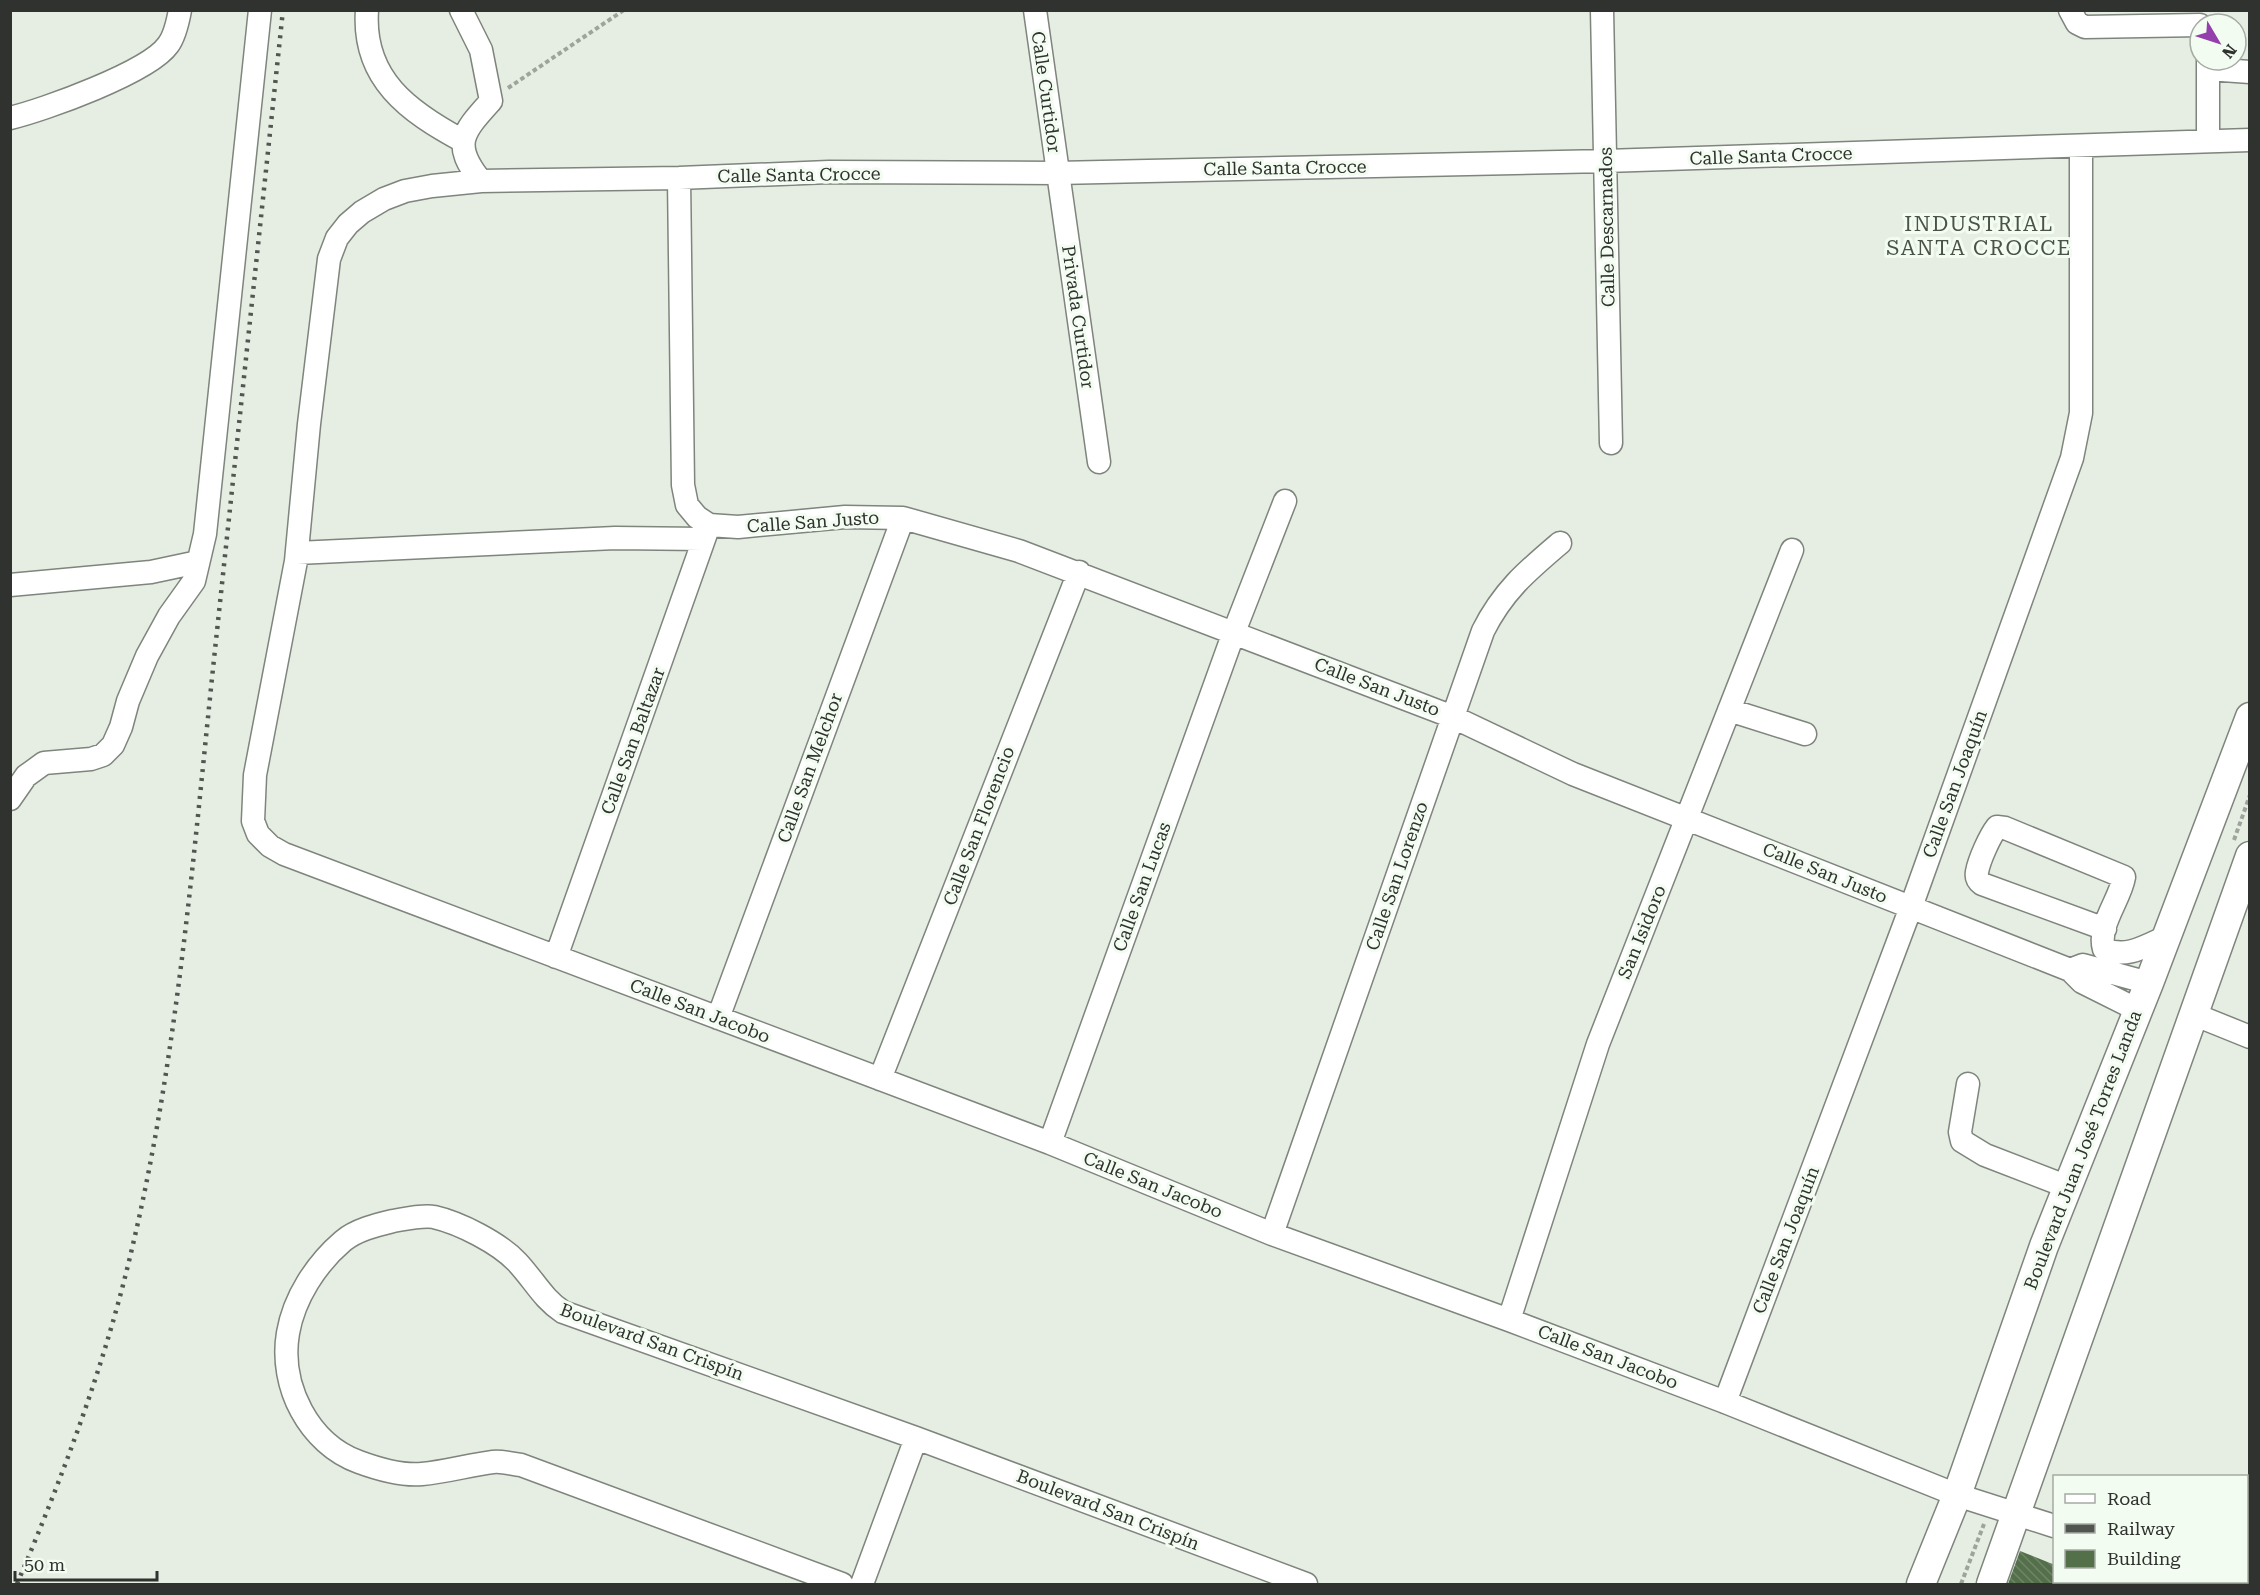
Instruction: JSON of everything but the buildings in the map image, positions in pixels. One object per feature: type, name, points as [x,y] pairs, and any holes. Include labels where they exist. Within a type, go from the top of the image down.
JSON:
[{"type":"main road","name":"Boulevard Juan José Torres Landa","points":[[1921,1584],[1957,1495],[2044,1246],[2149,983],[2250,717]]},
{"type":"main road","points":[[1991,1584],[2250,856]]},
{"type":"street","points":[[10,118],[37,111],[111,81],[155,57],[168,45],[180,10]]},
{"type":"street","points":[[10,799],[26,776],[44,763],[91,759],[103,755],[113,745],[147,656],[169,616],[192,585],[190,564],[205,534],[260,10]]},
{"type":"street","points":[[367,10],[368,38],[372,56],[390,89],[405,105],[427,122],[463,141]]},
{"type":"street","points":[[461,10],[481,50],[491,101],[465,131],[463,141],[464,155],[481,181]]},
{"type":"street","name":"Calle Curtidor","points":[[1035,10],[1057,173]]},
{"type":"street","name":"Calle Descarnados","points":[[1602,10],[1611,443]]},
{"type":"street","points":[[2070,10],[2077,23],[2085,27],[2188,25]]},
{"type":"street","points":[[2208,72],[2208,141]]},
{"type":"street","name":"Calle Santa Crocce","points":[[297,554],[329,259],[337,238],[362,212],[384,199],[405,191],[481,181],[679,178],[829,172],[1057,173],[1606,161],[2250,140]]},
{"type":"street","name":"Calle San Joaquín","points":[[1725,1402],[1911,907],[2072,458],[2081,414],[2081,147]]},
{"type":"street","name":"Privada Curtidor","points":[[1057,173],[1098,462]]},
{"type":"street","points":[[679,178],[682,485],[687,505],[706,532]]},
{"type":"street","name":"Calle San Lucas","points":[[1050,1143],[1234,632],[1285,501]]},
{"type":"street","name":"Calle San Justo","points":[[297,554],[706,532],[845,517],[903,518],[999,545],[1078,572],[1453,717],[1573,774],[2070,970],[2082,982],[2138,1010]]},
{"type":"street","name":"Calle San Melchor","points":[[718,1018],[903,518]]},
{"type":"street","name":"Calle San Baltazar","points":[[556,957],[706,532]]},
{"type":"street","name":"Calle San Lorenzo","points":[[1272,1234],[1484,631],[1493,612],[1514,583],[1560,543]]},
{"type":"street","name":"San Isidoro","points":[[1509,1320],[1598,1044],[1792,550]]},
{"type":"street","name":"Calle San Jacobo","points":[[297,554],[255,775],[253,821],[258,834],[270,846],[284,854],[1050,1143],[1272,1234],[1725,1402],[1957,1495],[2053,1525]]},
{"type":"street","points":[[10,585],[140,573],[190,564]]},
{"type":"street","name":"Calle San Florencio","points":[[880,1079],[1078,572]]},
{"type":"street","points":[[1729,710],[1805,734]]},
{"type":"street","points":[[2105,929],[1983,884],[1978,880],[1976,873],[1992,833],[1997,827],[2005,828],[2124,877],[2105,929],[2102,941],[2104,949],[2126,953],[2166,937]]},
{"type":"street","name":"Calle San Justo","points":[[2070,970],[2083,965],[2149,983]]},
{"type":"street","points":[[2193,1014],[2250,1037]]},
{"type":"street","points":[[1968,1084],[1960,1132],[1962,1141],[1985,1155],[2068,1187]]},
{"type":"street","name":"Boulevard San Crispín","points":[[842,1584],[520,1465],[496,1462],[420,1474],[388,1471],[357,1462],[326,1444],[311,1427],[298,1406],[288,1371],[287,1335],[294,1309],[303,1290],[319,1265],[344,1240],[374,1225],[432,1217],[478,1234],[517,1262],[551,1304],[563,1312],[916,1438],[1306,1584]]},
{"type":"street","points":[[862,1584],[916,1438]]},
{"type":"path","points":[[491,101],[533,70],[624,10]]},
{"type":"railway","points":[[17,1584],[65,1464],[107,1341],[130,1257],[160,1109],[191,885],[283,10]]},
{"type":"district","name":"INDUSTRIAL SANTA CROCCE","points":[[1979,236]]}]
